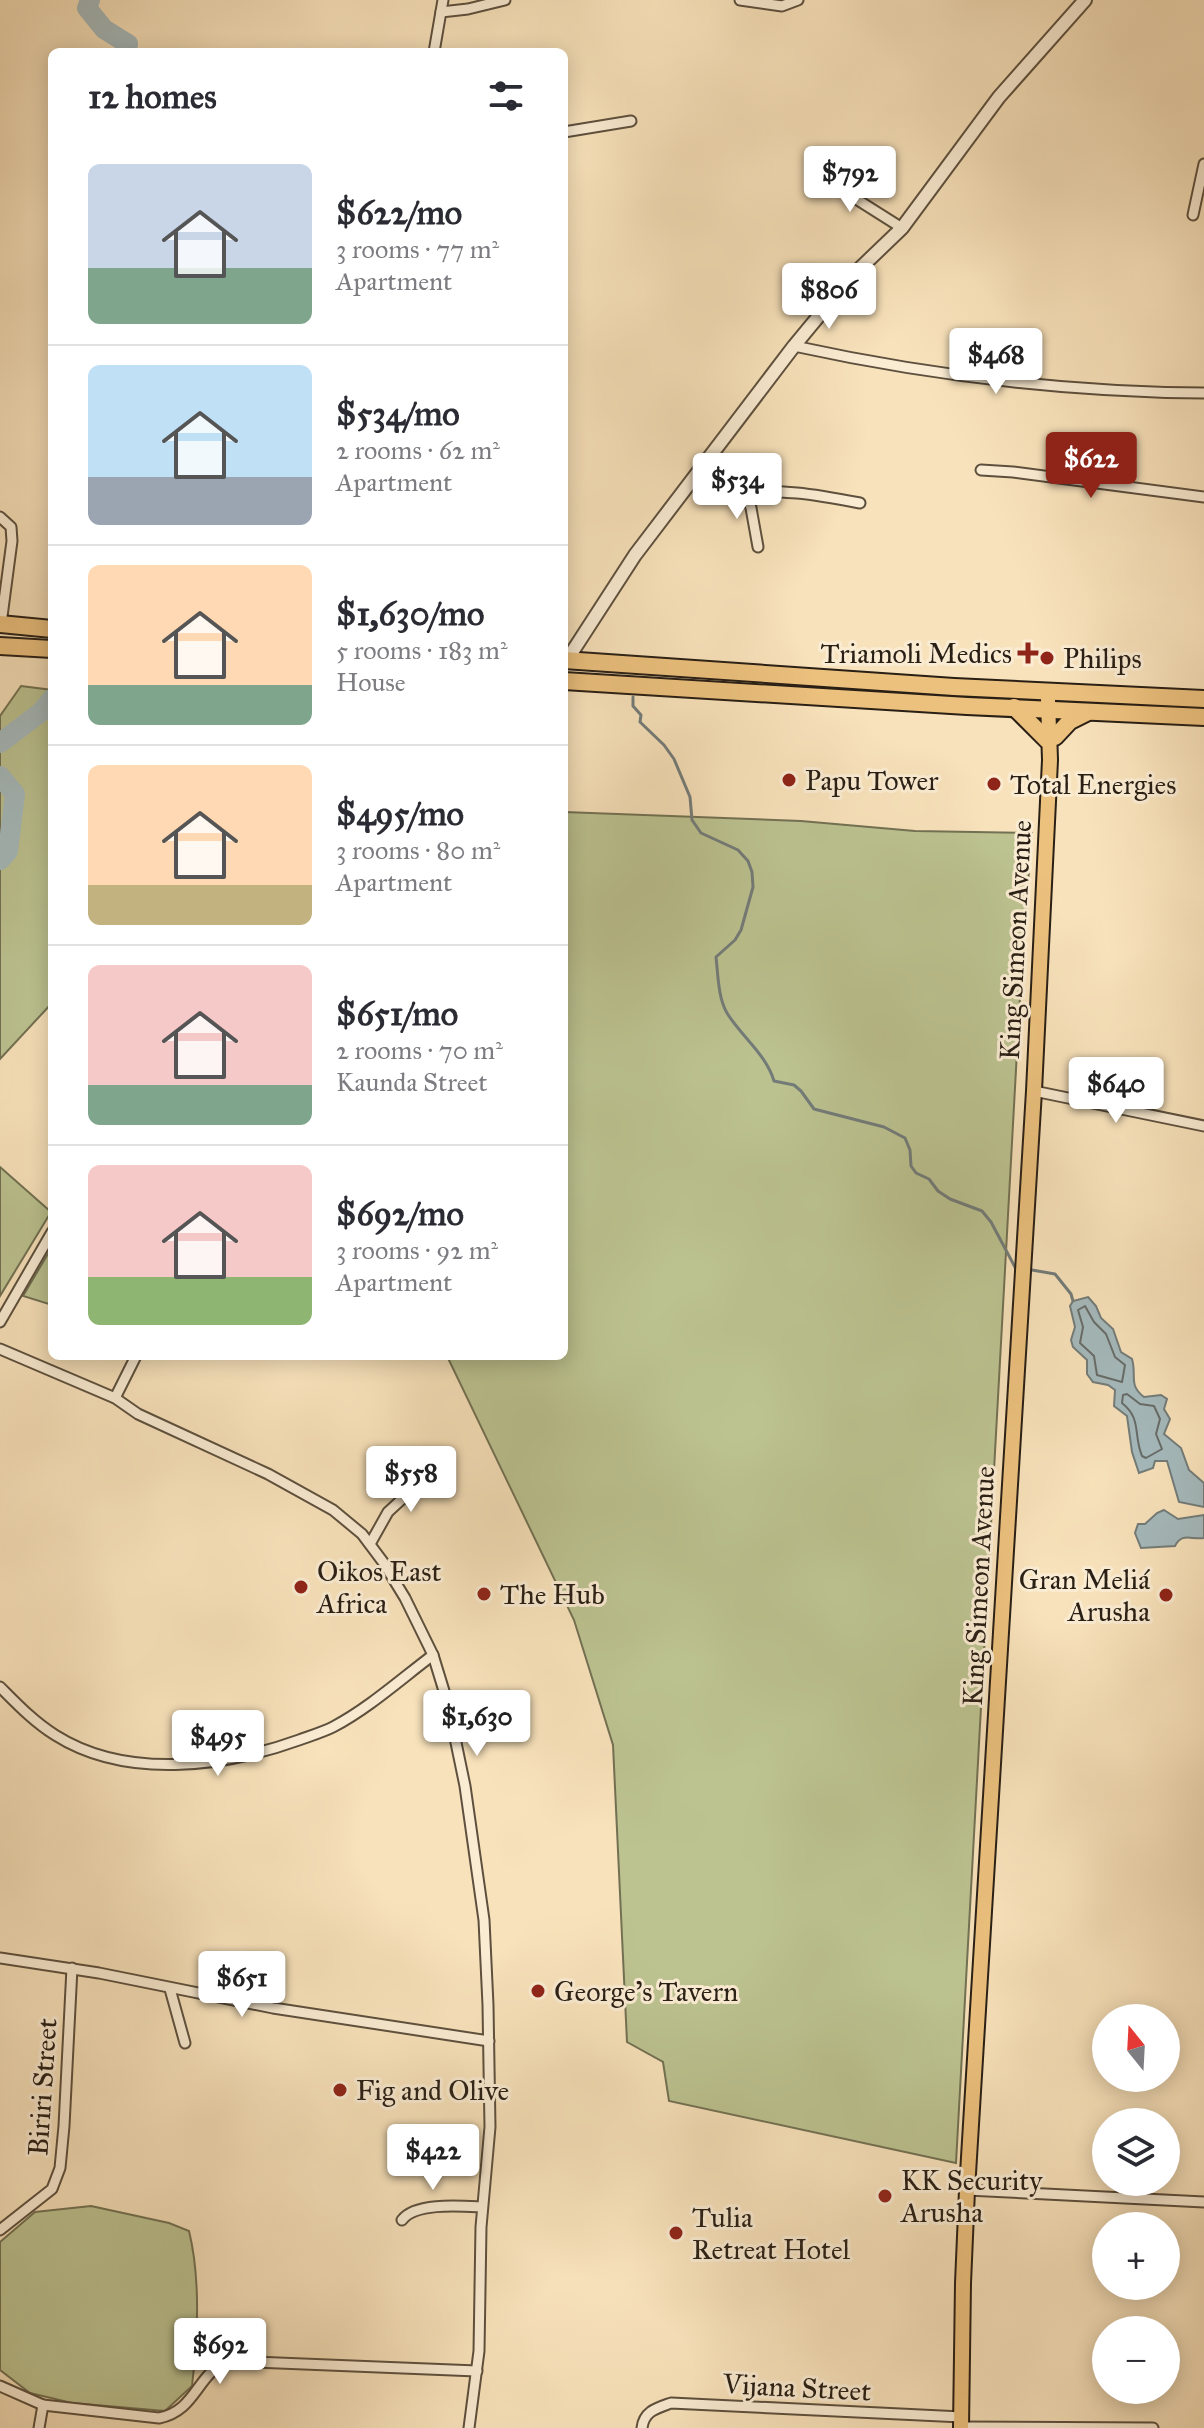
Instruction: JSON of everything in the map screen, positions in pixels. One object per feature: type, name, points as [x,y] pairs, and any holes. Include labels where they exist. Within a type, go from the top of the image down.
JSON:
[{"type":"highway","points":[[1,624],[48,629]]},
{"type":"highway","points":[[0,646],[48,649]]},
{"type":"highway","points":[[568,660],[1054,701],[1089,711],[1204,717]]},
{"type":"highway","points":[[568,681],[1014,707],[1116,695],[1204,699]]},
{"type":"highway","points":[[1114,713],[1116,695]]},
{"type":"highway","points":[[1014,707],[1051,741],[1070,721],[1089,711]]},
{"type":"main road","name":"King Simeon Avenue","points":[[962,2424],[967,2190],[1034,1091],[1054,701]]},
{"type":"street","points":[[435,48],[443,0]]},
{"type":"street","points":[[441,12],[505,0]]},
{"type":"street","points":[[740,0],[782,6],[798,0]]},
{"type":"street","points":[[568,657],[635,555],[794,346],[851,277],[902,228],[999,97],[1085,0]]},
{"type":"street","points":[[568,131],[631,121]]},
{"type":"street","points":[[1193,215],[1204,164]]},
{"type":"street","points":[[815,173],[902,228]]},
{"type":"street","points":[[794,346],[857,360],[999,380],[1064,387],[1204,393]]},
{"type":"street","points":[[700,469],[744,488],[860,503]]},
{"type":"street","points":[[981,470],[1204,497]]},
{"type":"street","points":[[744,488],[758,547]]},
{"type":"street","points":[[0,517],[11,527],[12,541],[1,624]]},
{"type":"street","points":[[1034,1091],[1204,1126]]},
{"type":"street","points":[[0,1322],[48,1239]]},
{"type":"street","points":[[0,1349],[115,1398],[138,1414],[311,1497],[348,1522],[370,1544],[405,1598],[433,1655],[457,1742],[484,1920],[490,2127],[482,2207],[477,2371],[469,2428]]},
{"type":"street","points":[[115,1398],[134,1360]]},
{"type":"street","points":[[370,1544],[388,1512],[413,1489],[425,1470]]},
{"type":"street","points":[[0,1687],[55,1735],[91,1750],[119,1760],[155,1765],[208,1763],[273,1749],[333,1727],[433,1655]]},
{"type":"street","points":[[0,1958],[72,1968],[273,2008],[489,2041]]},
{"type":"street","name":"Biriri Street","points":[[0,2230],[52,2189],[60,2168],[72,1968]]},
{"type":"street","points":[[170,1989],[185,2043]]},
{"type":"street","points":[[967,2190],[1204,2202]]},
{"type":"street","points":[[402,2220],[406,2214],[420,2209],[482,2207]]},
{"type":"street","points":[[0,2386],[43,2405],[159,2418],[172,2416],[185,2408],[215,2367],[226,2361],[477,2371]]},
{"type":"street","name":"Vijana Street","points":[[642,2428],[646,2415],[671,2403],[962,2424],[1153,2428]]},
{"type":"street","points":[[39,2428],[43,2405]]},
{"type":"green space","points":[[21,686],[48,689],[48,1007],[0,1059],[0,716]]},
{"type":"green space","points":[[568,812],[801,821],[915,831],[1032,833],[1022,960],[956,2163],[669,2101],[663,2062],[627,2042],[613,1745],[574,1620],[449,1360],[568,1360]]},
{"type":"green space","points":[[0,1167],[48,1209],[48,1217],[0,1296]]},
{"type":"green space","points":[[48,1254],[48,1304],[23,1296]]},
{"type":"green space","points":[[91,2206],[169,2223],[189,2231],[197,2308],[192,2386],[165,2411],[72,2403],[30,2393],[0,2370],[0,2242],[35,2212]]},
{"type":"water","points":[[1088,1297],[1101,1318],[1113,1329],[1121,1352],[1132,1359],[1134,1384],[1139,1393],[1144,1397],[1161,1395],[1167,1399],[1164,1409],[1170,1419],[1164,1434],[1181,1448],[1189,1470],[1204,1483],[1204,1507],[1179,1502],[1167,1461],[1155,1461],[1153,1468],[1139,1473],[1132,1452],[1127,1416],[1114,1406],[1115,1390],[1093,1382],[1087,1374],[1087,1360],[1073,1347],[1071,1340],[1075,1327],[1070,1306],[1073,1301]]},
{"type":"water","points":[[1164,1510],[1178,1519],[1204,1515],[1204,1538],[1184,1538],[1175,1546],[1141,1548],[1135,1533],[1138,1524],[1145,1524]]},
{"type":"waterway","points":[[90,0],[87,8],[104,29],[128,44],[128,48]]},
{"type":"waterway","points":[[633,697],[633,706],[641,715],[640,722],[674,759],[690,797],[692,820],[701,833],[738,850],[748,861],[752,872],[753,887],[741,930],[716,957],[720,993],[727,1013],[765,1062],[774,1081],[794,1085],[814,1109],[884,1127],[905,1138],[911,1166],[916,1173],[929,1179],[938,1191],[950,1199],[982,1211],[1016,1269]]},
{"type":"waterway","points":[[0,743],[48,704]]},
{"type":"waterway","points":[[0,776],[15,794],[8,851],[0,860]]},
{"type":"waterway","points":[[1032,1270],[1055,1274],[1073,1301]]},
{"type":"place","name":"Triamoli Medics","points":[[1028,653]]},
{"type":"place","name":"Philips","points":[[1047,658]]},
{"type":"place","name":"Papu Tower","points":[[789,780]]},
{"type":"place","name":"Total Energies","points":[[994,784]]},
{"type":"place","name":"Oikos East Africa","points":[[301,1587]]},
{"type":"place","name":"The Hub","points":[[484,1594]]},
{"type":"place","name":"Gran Meliá Arusha","points":[[1166,1595]]},
{"type":"place","name":"George's Tavern","points":[[538,1991]]},
{"type":"place","name":"Fig and Olive","points":[[340,2090]]},
{"type":"place","name":"KK Security Arusha","points":[[885,2196]]},
{"type":"place","name":"Tulia Retreat Hotel","points":[[676,2233]]}]
